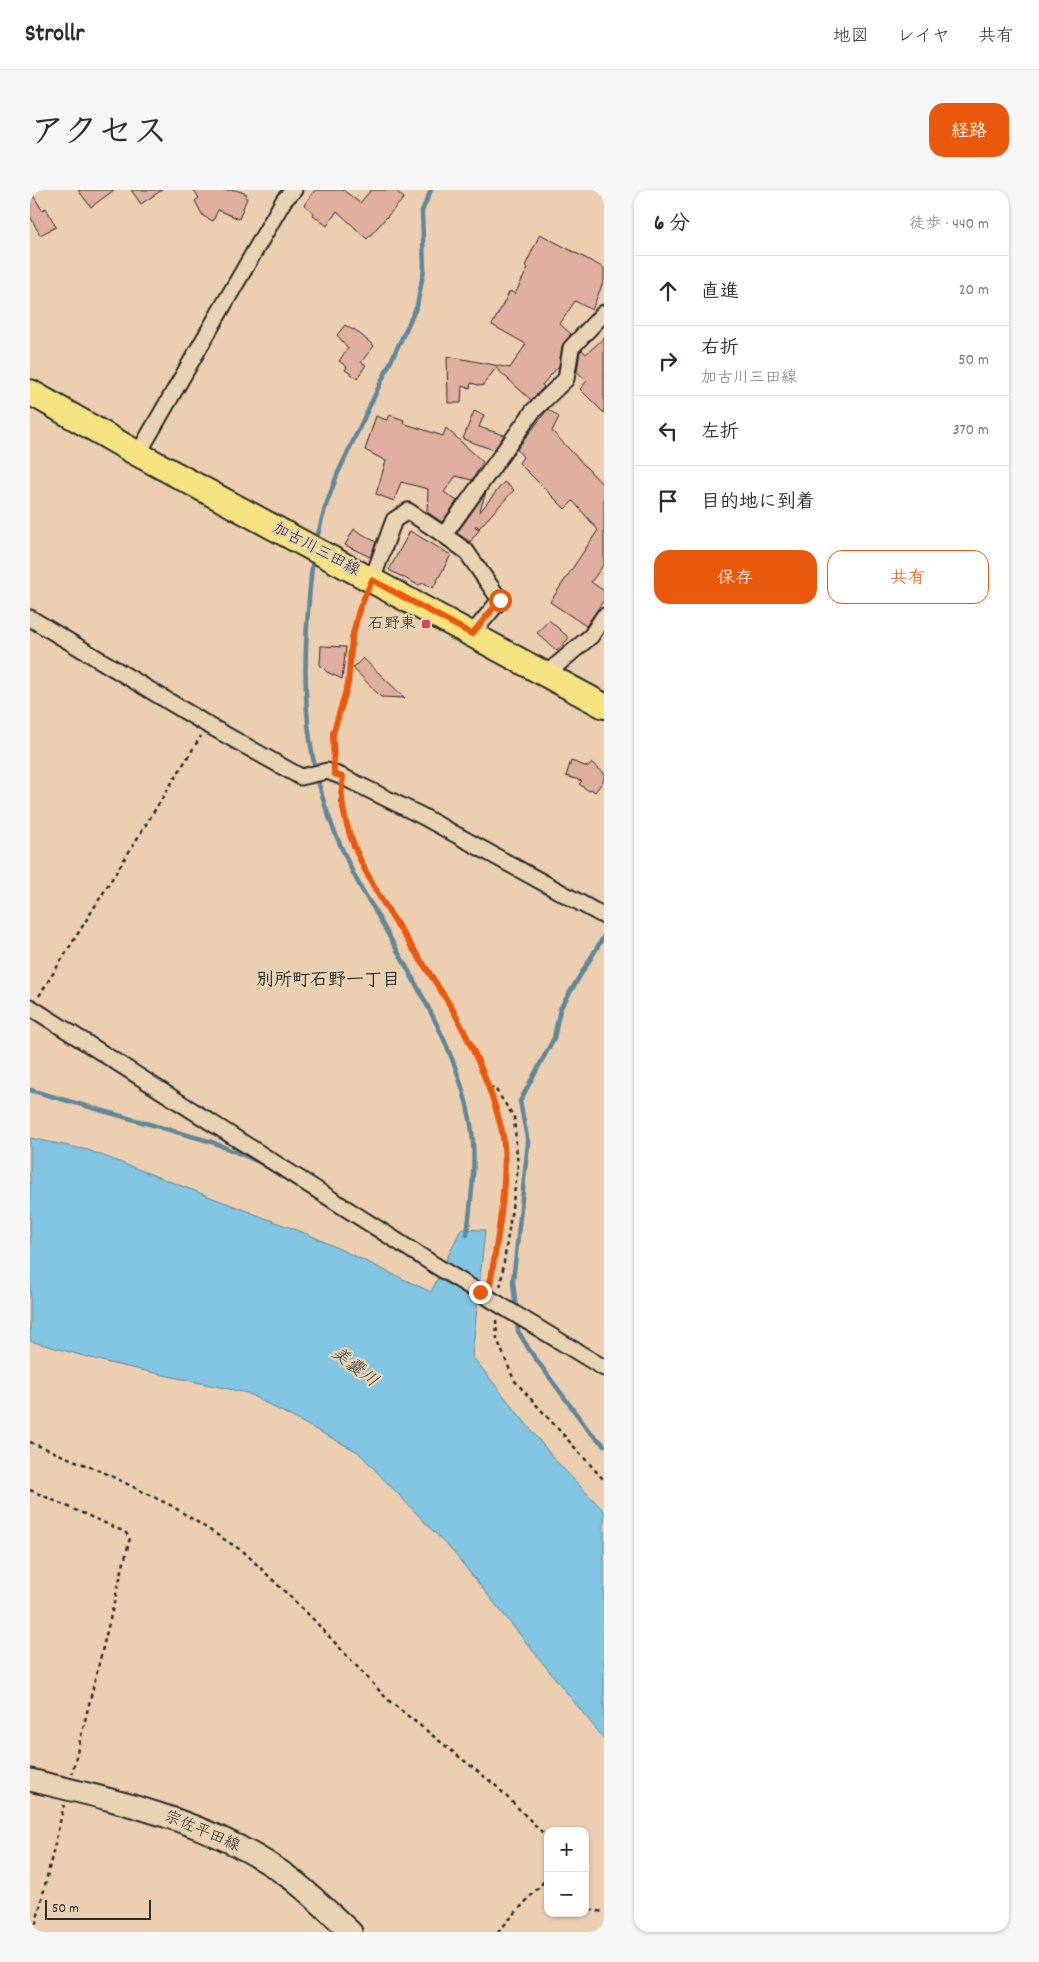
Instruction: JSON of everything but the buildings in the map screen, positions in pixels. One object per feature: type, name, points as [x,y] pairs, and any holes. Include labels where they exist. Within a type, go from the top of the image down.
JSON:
[{"type":"main road","name":"加古川三田線","points":[[30,392],[138,454],[604,706]]},
{"type":"main road","name":"宗佐平田線","points":[[30,1780],[143,1808],[194,1826],[243,1849],[294,1881],[351,1932]]},
{"type":"street","points":[[138,454],[277,213],[294,190]]},
{"type":"street","points":[[444,535],[533,410],[566,379],[572,348],[604,313]]},
{"type":"street","points":[[372,580],[394,520],[408,511],[466,551],[500,600],[472,634]]},
{"type":"street","points":[[546,674],[591,636],[604,616]]},
{"type":"street","points":[[30,618],[208,725],[302,777],[335,774],[422,816],[604,916]]},
{"type":"street","points":[[31,1008],[441,1269],[604,1368]]},
{"type":"path","points":[[372,580],[359,610],[352,638],[348,684],[333,734],[335,774],[344,810],[352,836],[366,869],[398,926],[454,1012],[490,1089],[502,1134],[505,1161],[489,1297],[497,1339],[514,1380],[604,1480]]},
{"type":"path","points":[[31,1008],[208,725]]},
{"type":"path","points":[[489,1297],[518,1168],[514,1117],[494,1087],[490,1089]]},
{"type":"path","points":[[30,1442],[107,1474],[172,1506],[244,1552],[319,1624],[388,1700],[496,1786],[537,1826],[544,1836]]},
{"type":"path","points":[[30,1490],[125,1532],[130,1538],[34,1932]]},
{"type":"path","points":[[498,1932],[544,1881]]},
{"type":"path","points":[[589,1908],[591,1910],[604,1912]]},
{"type":"water","name":"美嚢川","points":[[30,1138],[88,1150],[312,1236],[431,1292],[461,1229],[485,1230],[472,1356],[555,1460],[604,1511],[604,1739],[454,1553],[358,1452],[247,1393],[109,1363],[30,1341]]},
{"type":"waterway","points":[[316,542],[325,508],[337,475],[417,306],[424,269],[422,211],[431,190]]},
{"type":"waterway","points":[[313,557],[309,596],[306,670],[310,743],[317,779],[328,815],[353,873],[431,1013],[444,1040],[465,1096],[473,1138],[473,1180],[467,1235]]},
{"type":"waterway","points":[[516,1309],[513,1282],[528,1143],[520,1101],[554,1038],[560,1009],[604,936]]},
{"type":"waterway","points":[[30,1090],[212,1142],[259,1162],[272,1170]]},
{"type":"waterway","points":[[517,1320],[518,1331],[530,1351],[589,1431],[604,1445]]},
{"type":"place","name":"石野東","points":[[426,624]]},
{"type":"district","name":"別所町石野一丁目","points":[[328,981]]},
{"type":"route","points":[[480,1292],[488,1296],[505,1161],[502,1134],[495,1107],[490,1089],[454,1012],[422,960],[398,926],[366,869],[352,836],[340,793],[343,777],[334,774],[333,734],[348,684],[352,638],[359,610],[372,580],[472,634],[500,600]]}]
